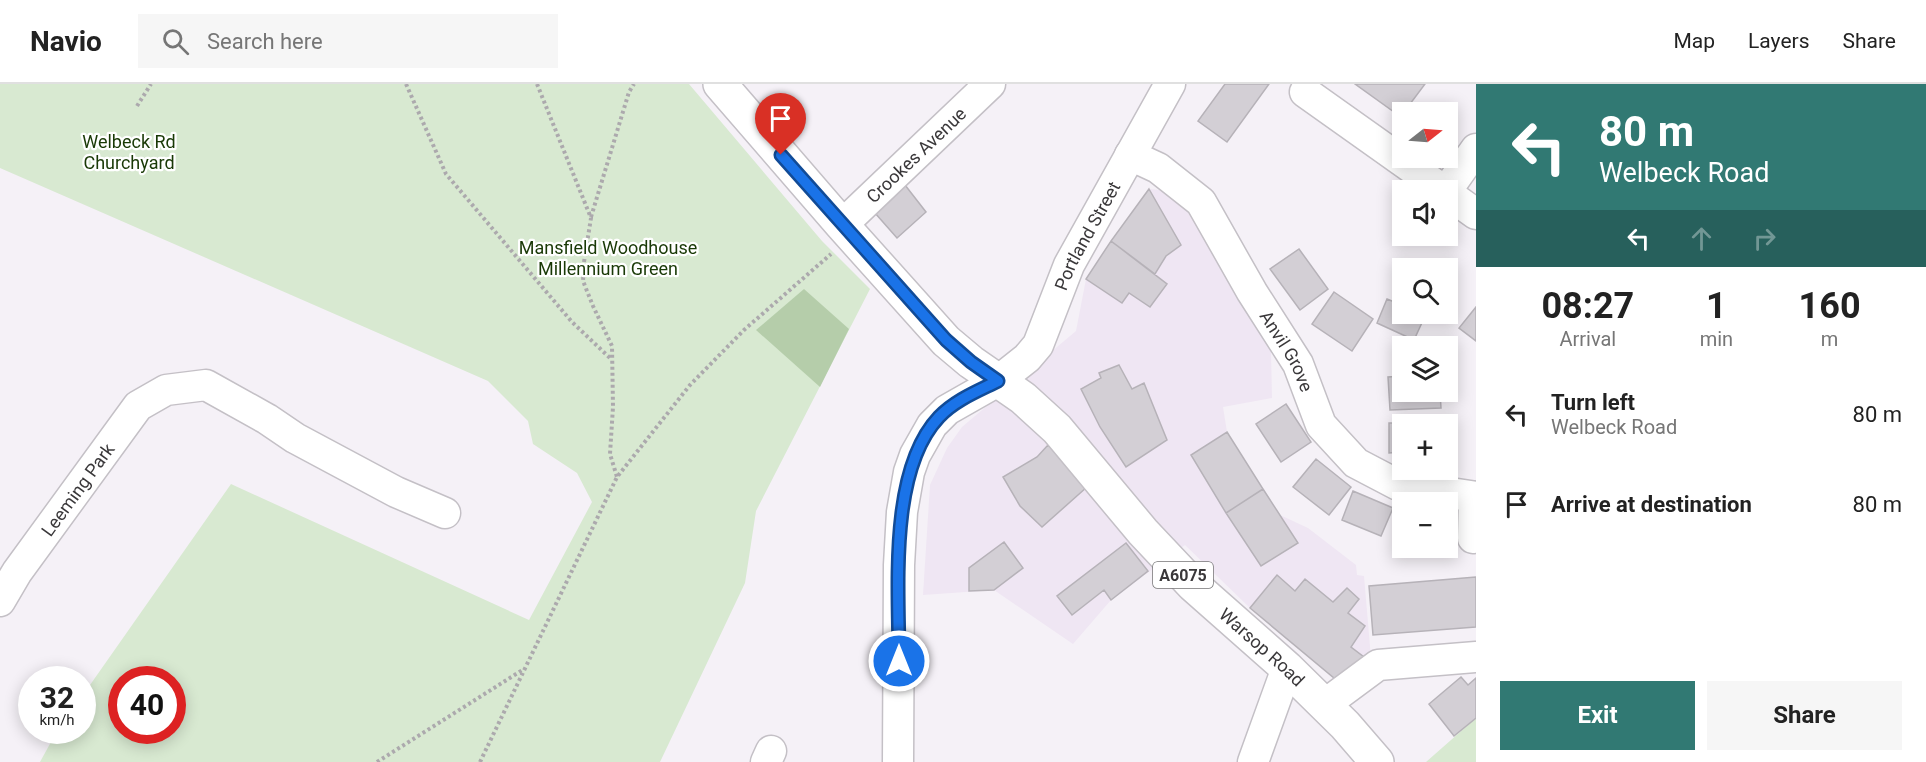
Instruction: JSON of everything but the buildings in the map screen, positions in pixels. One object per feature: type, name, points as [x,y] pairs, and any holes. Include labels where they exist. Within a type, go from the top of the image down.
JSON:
[{"type":"main road","name":"A6075","points":[[720,84],[842,225],[946,340],[998,381]]},
{"type":"main road","name":"Warsop Road","points":[[998,381],[1023,398],[1057,429],[1143,532],[1193,585],[1287,669],[1345,725],[1377,762]]},
{"type":"street","name":"Crookes Avenue","points":[[842,225],[990,84]]},
{"type":"street","name":"Portland Street","points":[[898,762],[899,565],[902,512],[909,472],[915,455],[938,418],[954,405],[998,381],[1027,358],[1038,345],[1069,265],[1170,84]]},
{"type":"street","points":[[1305,92],[1392,148]]},
{"type":"street","points":[[1454,180],[1476,149]]},
{"type":"street","name":"Anvil Grove","points":[[1130,155],[1158,168],[1201,202],[1252,292],[1298,364],[1321,425],[1356,463],[1398,485],[1475,497],[1473,538]]},
{"type":"street","points":[[1418,168],[1432,180]]},
{"type":"street","points":[[1458,201],[1476,214]]},
{"type":"street","name":"Leeming Park","points":[[0,602],[8,567],[138,406],[166,390],[207,385],[251,409],[325,455],[396,492],[445,513]]},
{"type":"street","points":[[1324,705],[1378,665],[1476,657]]},
{"type":"street","points":[[1253,762],[1287,669]]},
{"type":"path","points":[[137,106],[151,84]]},
{"type":"path","points":[[406,84],[446,174],[572,322],[611,360]]},
{"type":"path","points":[[537,84],[591,218]]},
{"type":"path","points":[[617,477],[610,454],[613,407],[612,346],[584,281],[584,262],[591,218],[629,92],[634,84]]},
{"type":"path","points":[[480,762],[617,477],[690,385],[744,330],[825,260]]},
{"type":"path","points":[[377,762],[524,669]]},
{"type":"shaded area","points":[[1149,189],[1160,190],[1182,202],[1197,220],[1271,352],[1272,398],[1223,407],[1227,432],[1280,515],[1308,528],[1356,565],[1357,575],[1364,576],[1371,658],[1340,683],[1250,608],[1185,545],[1111,600],[1073,644],[994,590],[923,595],[930,485],[947,448],[962,427],[1076,331],[1086,279]]},
{"type":"green space","name":"Mansfield Woodhouse Millennium Green","points":[[0,84],[689,84],[822,241],[870,289],[756,511],[745,583],[660,762],[40,762],[50,744],[96,744],[96,676],[231,484],[529,620],[592,502],[577,473],[533,444],[528,421],[488,381],[0,168]]},
{"type":"green space","points":[[804,289],[849,329],[820,387],[756,330]]},
{"type":"green space","points":[[1476,718],[1476,762],[1426,762]]},
{"type":"route","points":[[781,155],[946,340],[998,381],[968,397],[938,418],[915,455],[909,472],[902,512],[899,565],[899,661]]},
{"type":"park label","name":"Welbeck Rd Churchyard","points":[[129,151]]}]
